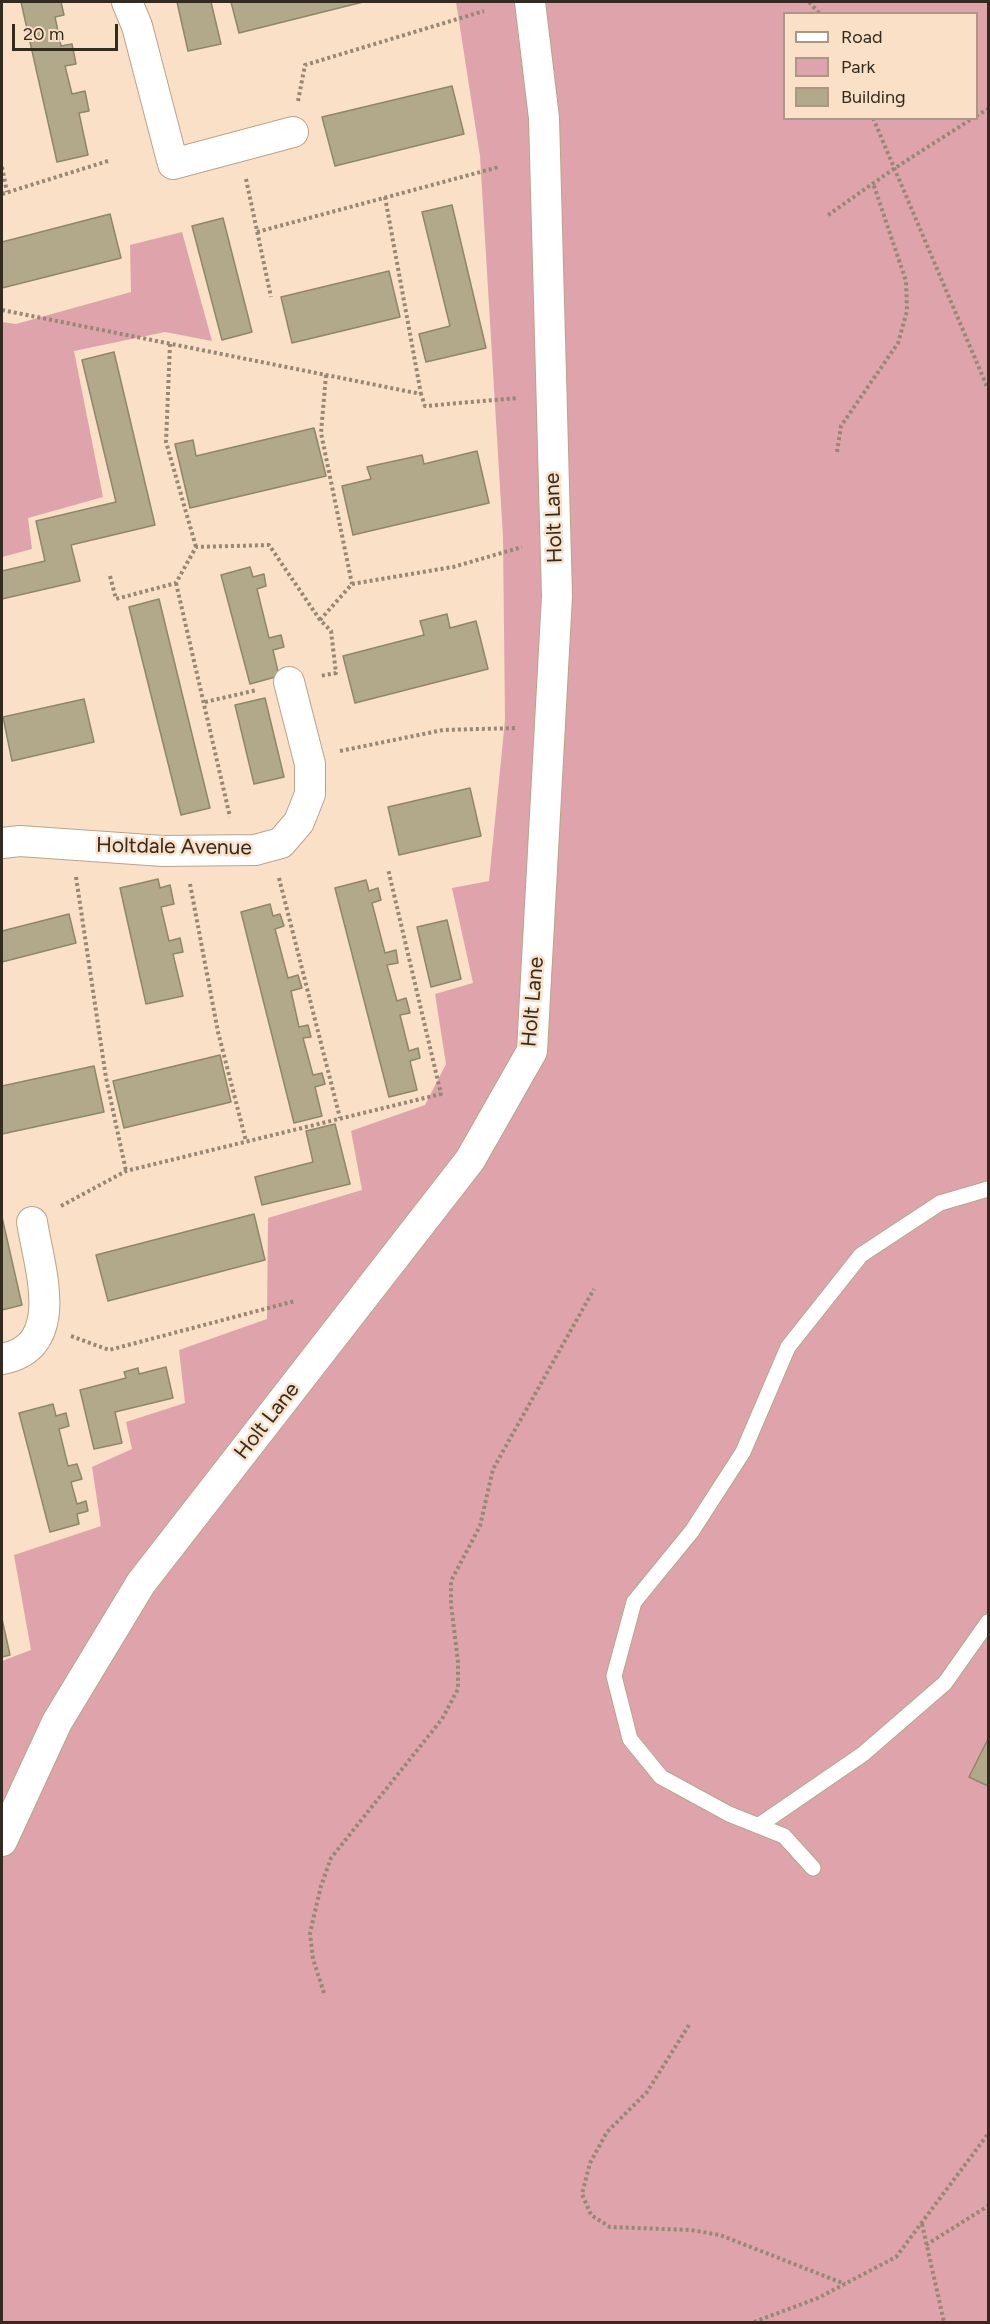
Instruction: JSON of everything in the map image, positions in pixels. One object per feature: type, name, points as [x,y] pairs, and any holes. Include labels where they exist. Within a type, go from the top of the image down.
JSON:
[{"type":"street","points":[[127,2],[137,26],[173,164],[293,132]]},
{"type":"street","name":"Holt Lane","points":[[2,1841],[57,1722],[141,1584],[470,1160],[532,1051],[557,596],[544,118],[530,2]]},
{"type":"street","name":"Holtdale Avenue","points":[[2,843],[20,841],[163,851],[255,850],[281,843],[299,822],[310,794],[309,757],[289,682]]},
{"type":"street","points":[[2,1359],[14,1357],[32,1344],[43,1326],[45,1302],[32,1221]]},
{"type":"lane","points":[[813,1868],[784,1836],[729,1814],[662,1778],[630,1739],[614,1676],[634,1602],[692,1531],[743,1452],[788,1347],[861,1255],[940,1203],[988,1189]]},
{"type":"lane","points":[[758,1826],[863,1754],[945,1683],[988,1622]]},
{"type":"path","points":[[293,132],[305,65],[484,11]]},
{"type":"path","points":[[874,120],[988,389]]},
{"type":"path","points":[[828,215],[894,168],[970,120]]},
{"type":"path","points":[[238,146],[271,297]]},
{"type":"path","points":[[2,194],[108,161]]},
{"type":"path","points":[[2,167],[7,192]]},
{"type":"path","points":[[257,232],[499,167]]},
{"type":"path","points":[[837,452],[841,426],[898,343],[908,311],[906,281],[873,183]]},
{"type":"path","points":[[385,197],[425,406],[519,398],[551,400]]},
{"type":"path","points":[[2,310],[421,394]]},
{"type":"path","points":[[170,344],[166,442],[196,547],[176,583],[237,850]]},
{"type":"path","points":[[326,375],[321,433],[352,584]]},
{"type":"path","points":[[196,547],[269,545],[320,620],[331,632],[336,673],[205,702]]},
{"type":"path","points":[[320,620],[352,584],[453,567],[528,545]]},
{"type":"path","points":[[110,576],[116,599],[176,583]]},
{"type":"path","points":[[309,757],[443,730],[526,728]]},
{"type":"path","points":[[71,844],[106,1078],[126,1171]]},
{"type":"path","points":[[271,846],[340,1118]]},
{"type":"path","points":[[32,1221],[126,1171],[441,1094],[388,869]]},
{"type":"path","points":[[189,880],[218,1032],[246,1142]]},
{"type":"path","points":[[324,1993],[313,1959],[310,1933],[321,1886],[331,1858],[442,1719],[458,1689],[458,1662],[451,1604],[452,1581],[480,1526],[493,1469],[594,1289]]},
{"type":"path","points":[[43,1326],[109,1350],[295,1301]]},
{"type":"path","points":[[689,2025],[647,2092],[607,2132],[590,2163],[582,2194],[591,2215],[610,2227],[692,2230],[720,2235],[845,2284]]},
{"type":"path","points":[[754,2322],[818,2298],[896,2257],[988,2134]]},
{"type":"path","points":[[926,2245],[988,2206]]},
{"type":"path","points":[[922,2224],[944,2322]]},
{"type":"green space","points":[[456,2],[988,2],[988,2322],[2,2322],[2,1661],[31,1650],[14,1555],[101,1526],[92,1467],[132,1449],[126,1422],[185,1403],[179,1350],[267,1319],[268,1218],[362,1190],[351,1131],[425,1105],[446,1064],[435,994],[473,983],[452,888],[489,881],[505,720],[503,537],[480,156]]},
{"type":"green space","points":[[182,232],[212,341],[165,332],[74,351],[103,497],[28,518],[32,549],[2,557],[2,322],[16,324],[131,292],[130,245]]},
{"type":"building","points":[[21,2],[61,2],[64,15],[55,17],[61,46],[72,44],[76,64],[65,66],[72,94],[85,91],[89,111],[79,113],[88,155],[57,162]]},
{"type":"building","points":[[177,2],[211,2],[221,44],[188,51]]},
{"type":"building","points":[[231,2],[363,2],[239,33]]},
{"type":"building","points":[[452,86],[464,134],[335,166],[322,117]]},
{"type":"building","points":[[452,205],[486,348],[426,362],[419,334],[450,326],[422,212]]},
{"type":"building","points":[[110,214],[121,258],[2,288],[2,242]]},
{"type":"building","points":[[223,218],[252,332],[222,340],[192,226]]},
{"type":"building","points":[[389,271],[400,317],[292,343],[281,297]]},
{"type":"building","points":[[114,352],[155,525],[71,545],[80,581],[2,599],[2,571],[45,561],[36,521],[116,502],[82,360]]},
{"type":"building","points":[[314,428],[326,476],[190,508],[175,444],[193,440],[196,456]]},
{"type":"building","points":[[477,451],[489,503],[353,535],[342,486],[371,479],[367,467],[422,455],[424,464]]},
{"type":"building","points":[[250,567],[253,577],[264,574],[266,586],[257,589],[269,638],[281,635],[284,647],[273,650],[279,676],[250,684],[221,575]]},
{"type":"building","points":[[159,599],[210,808],[181,815],[129,607]]},
{"type":"building","points":[[447,614],[450,628],[476,621],[488,669],[355,703],[343,656],[424,635],[420,621]]},
{"type":"building","points":[[265,698],[284,777],[254,784],[235,705]]},
{"type":"building","points":[[84,699],[94,742],[12,761],[3,717]]},
{"type":"building","points":[[470,788],[481,836],[399,855],[388,807]]},
{"type":"building","points":[[158,879],[160,888],[170,885],[174,904],[161,907],[169,941],[180,938],[183,952],[173,954],[183,996],[146,1004],[120,888]]},
{"type":"building","points":[[366,880],[369,891],[378,888],[381,900],[372,903],[385,953],[396,950],[398,963],[387,965],[397,1001],[406,998],[410,1013],[400,1015],[409,1051],[418,1048],[420,1058],[410,1061],[417,1090],[389,1097],[335,888]]},
{"type":"building","points":[[270,904],[273,916],[280,914],[284,926],[275,929],[288,978],[298,975],[302,988],[291,991],[299,1027],[308,1025],[311,1037],[303,1038],[313,1075],[322,1073],[325,1084],[315,1087],[322,1116],[294,1123],[241,912]]},
{"type":"building","points":[[69,914],[76,943],[2,962],[2,931]]},
{"type":"building","points":[[447,920],[461,979],[431,987],[417,927]]},
{"type":"building","points":[[220,1055],[231,1102],[124,1128],[113,1081]]},
{"type":"building","points":[[94,1066],[104,1112],[2,1134],[2,1086]]},
{"type":"building","points":[[335,1124],[350,1184],[262,1205],[255,1177],[313,1162],[306,1131]]},
{"type":"building","points":[[254,1214],[265,1260],[108,1301],[96,1255]]},
{"type":"building","points":[[2,1217],[22,1305],[2,1310]]},
{"type":"building","points":[[166,1367],[173,1398],[115,1412],[122,1443],[94,1449],[80,1390],[126,1378],[124,1372],[138,1368],[139,1374]]},
{"type":"building","points":[[53,1404],[56,1416],[66,1413],[69,1426],[59,1429],[68,1466],[77,1464],[82,1479],[71,1482],[77,1504],[86,1501],[88,1511],[77,1514],[79,1524],[50,1532],[19,1413]]},
{"type":"building","points":[[2,1619],[10,1655],[2,1657]]},
{"type":"building","points":[[988,1739],[988,1786],[969,1777]]}]
